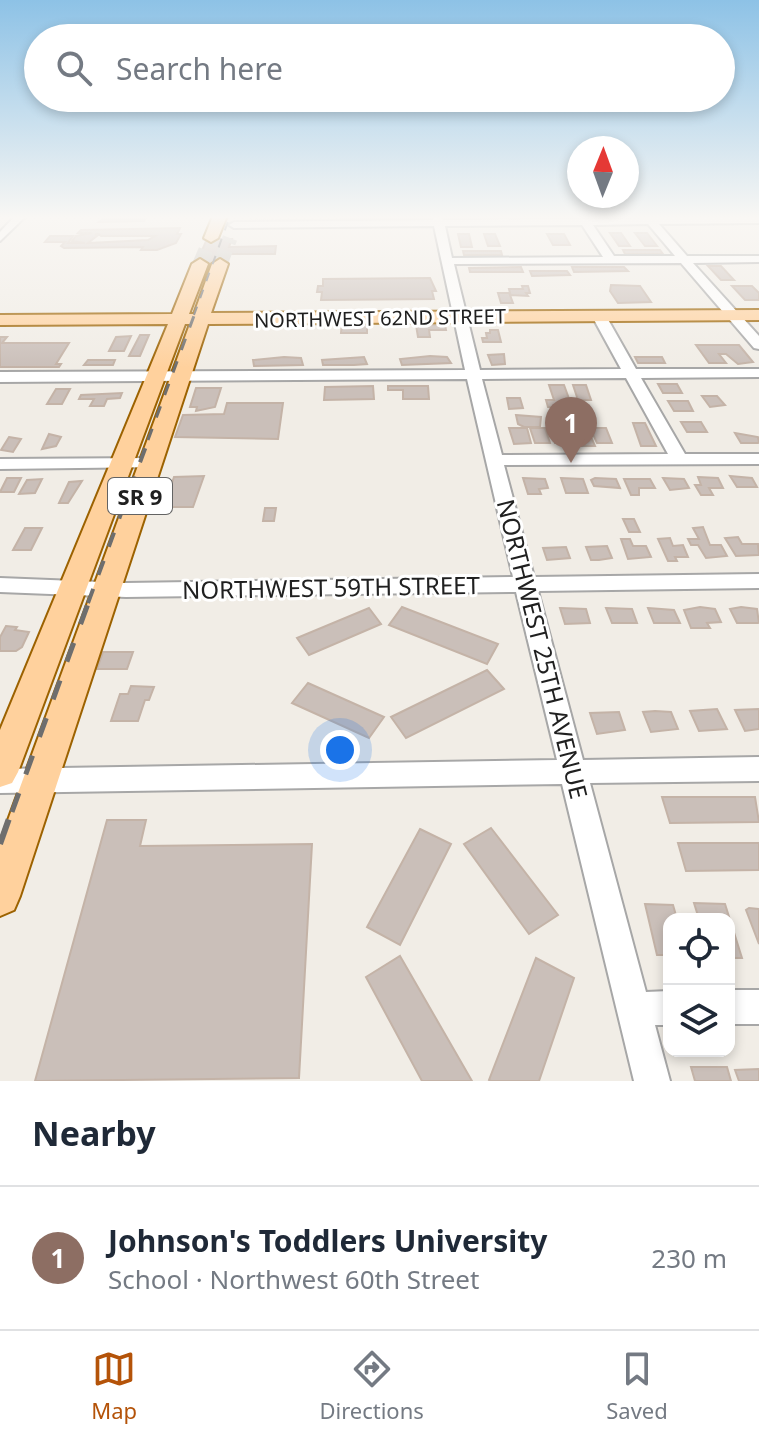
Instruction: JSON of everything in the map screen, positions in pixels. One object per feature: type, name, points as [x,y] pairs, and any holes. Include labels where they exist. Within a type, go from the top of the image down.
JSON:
[{"type":"main road","name":"SR 9","points":[[0,772],[199,266]]},
{"type":"main road","name":"SR 9","points":[[0,896],[219,266]]},
{"type":"main road","name":"NORTHWEST 62ND STREET","points":[[460,313],[599,316],[730,312],[759,307]]},
{"type":"main road","name":"NORTHWEST 62ND STREET","points":[[0,312],[178,316],[730,312],[759,315]]},
{"type":"main road","name":"NORTHWEST 62ND STREET","points":[[0,320],[178,316]]},
{"type":"street","name":"NORTHWEST 25TH AVENUE","points":[[450,266],[524,585],[575,770],[652,1081]]},
{"type":"street","points":[[690,266],[759,345]]},
{"type":"street","points":[[599,316],[679,459]]},
{"type":"street","points":[[0,377],[759,373]]},
{"type":"street","points":[[496,460],[759,459]]},
{"type":"street","points":[[0,464],[152,463]]},
{"type":"street","name":"NORTHWEST 59TH STREET","points":[[0,585],[107,589],[759,581]]},
{"type":"street","points":[[0,781],[759,769]]},
{"type":"street","points":[[735,1007],[759,1007]]},
{"type":"street","points":[[634,1009],[663,1008]]},
{"type":"building","points":[[708,266],[721,266],[734,280],[721,280]]},
{"type":"building","points":[[521,267],[523,272],[470,272],[469,268]]},
{"type":"building","points":[[572,267],[624,267],[628,271],[574,272]]},
{"type":"building","points":[[530,271],[567,271],[570,275],[532,276]]},
{"type":"building","points":[[430,278],[436,291],[432,291],[434,299],[321,300],[322,292],[317,292],[318,286],[323,286],[323,279]]},
{"type":"building","points":[[611,285],[640,286],[651,302],[618,303],[610,291]]},
{"type":"building","points":[[522,286],[528,286],[528,296],[510,295],[513,303],[501,303],[498,293],[510,293],[509,289],[523,289]]},
{"type":"building","points":[[732,286],[752,286],[759,293],[759,300],[745,300]]},
{"type":"building","points":[[342,322],[367,323],[367,333],[341,333]]},
{"type":"building","points":[[416,325],[445,325],[446,330],[429,330],[430,337],[418,337]]},
{"type":"building","points":[[498,330],[501,342],[483,342],[482,338],[487,338],[486,333]]},
{"type":"building","points":[[140,335],[149,335],[140,356],[129,356]]},
{"type":"building","points":[[131,336],[124,351],[109,351],[116,337]]},
{"type":"building","points":[[0,337],[7,337],[2,343],[69,343],[56,364],[61,364],[59,367],[0,367]]},
{"type":"building","points":[[696,345],[739,345],[753,362],[738,364],[726,354],[719,354],[726,363],[709,363]]},
{"type":"building","points":[[504,354],[505,364],[492,365],[488,355]]},
{"type":"building","points":[[364,357],[367,364],[323,365],[322,360]]},
{"type":"building","points":[[447,357],[451,363],[402,365],[400,359]]},
{"type":"building","points":[[635,357],[662,357],[665,363],[638,363]]},
{"type":"building","points":[[301,358],[303,365],[254,366],[253,360]]},
{"type":"building","points":[[88,360],[115,360],[113,365],[84,365]]},
{"type":"building","points":[[658,384],[677,384],[682,393],[663,393]]},
{"type":"building","points":[[549,385],[564,385],[572,407],[548,407],[546,400],[554,400]]},
{"type":"building","points":[[573,385],[586,385],[591,400],[578,400]]},
{"type":"building","points":[[373,386],[374,399],[324,400],[325,387]]},
{"type":"building","points":[[388,386],[428,386],[429,399],[403,399],[403,390],[388,390]]},
{"type":"building","points":[[196,388],[221,388],[215,407],[196,411],[197,407],[190,407]]},
{"type":"building","points":[[56,389],[70,389],[62,404],[47,404]]},
{"type":"building","points":[[122,393],[120,398],[107,399],[104,406],[90,406],[94,399],[79,399],[81,395]]},
{"type":"building","points":[[702,396],[717,396],[725,405],[710,407]]},
{"type":"building","points":[[507,398],[520,398],[523,408],[509,409]]},
{"type":"building","points":[[668,401],[688,401],[693,411],[674,411]]},
{"type":"building","points":[[227,403],[283,403],[278,439],[175,437],[183,415],[224,414]]},
{"type":"building","points":[[516,415],[541,417],[540,427],[518,424]]},
{"type":"building","points":[[681,422],[701,422],[707,432],[687,432]]},
{"type":"building","points":[[633,423],[645,423],[656,446],[641,446]]},
{"type":"building","points":[[570,426],[579,426],[581,432],[589,432],[595,446],[578,446]]},
{"type":"building","points":[[509,428],[527,428],[531,443],[514,444]]},
{"type":"building","points":[[530,428],[545,428],[550,443],[535,443]]},
{"type":"building","points":[[550,428],[565,428],[571,443],[555,443]]},
{"type":"building","points":[[590,428],[606,428],[612,443],[597,443]]},
{"type":"building","points":[[735,433],[758,437],[759,443],[741,443]]},
{"type":"building","points":[[49,434],[61,437],[56,446],[42,449]]},
{"type":"building","points":[[9,437],[21,439],[13,452],[1,450]]},
{"type":"building","points":[[204,476],[193,507],[164,507],[174,477]]},
{"type":"building","points":[[730,476],[752,478],[757,487],[737,487]]},
{"type":"building","points":[[698,477],[718,478],[723,488],[709,488],[713,495],[701,495],[695,485],[701,485]]},
{"type":"building","points":[[7,478],[21,478],[14,492],[0,492]]},
{"type":"building","points":[[523,478],[545,479],[548,488],[539,489],[541,494],[528,494]]},
{"type":"building","points":[[561,478],[583,479],[588,493],[566,493]]},
{"type":"building","points":[[663,478],[684,479],[689,488],[670,490]]},
{"type":"building","points":[[42,479],[35,493],[19,494],[27,480]]},
{"type":"building","points":[[616,479],[620,488],[594,486],[591,480]]},
{"type":"building","points":[[624,479],[650,479],[655,488],[639,488],[639,495],[631,495]]},
{"type":"building","points":[[82,481],[68,503],[59,503],[69,482]]},
{"type":"building","points":[[265,508],[276,508],[274,521],[263,521]]},
{"type":"building","points":[[623,519],[634,519],[640,532],[629,532]]},
{"type":"building","points":[[703,527],[710,545],[721,545],[727,556],[706,558],[698,545],[691,545],[688,539],[699,539],[693,528]]},
{"type":"building","points":[[25,528],[42,528],[31,550],[13,550]]},
{"type":"building","points":[[738,537],[742,544],[758,544],[759,555],[736,556],[725,538]]},
{"type":"building","points":[[670,538],[673,546],[683,545],[688,557],[675,557],[677,561],[668,561],[658,539]]},
{"type":"building","points":[[621,539],[630,539],[633,546],[646,546],[651,557],[628,559]]},
{"type":"building","points":[[607,546],[612,558],[591,560],[586,547]]},
{"type":"building","points":[[566,547],[570,558],[547,560],[543,548]]},
{"type":"building","points":[[402,607],[498,644],[487,664],[389,625]]},
{"type":"building","points":[[700,607],[715,609],[721,622],[707,623],[710,628],[691,628],[684,610]]},
{"type":"building","points":[[369,608],[381,624],[309,655],[297,638]]},
{"type":"building","points":[[560,608],[586,609],[590,623],[565,624]]},
{"type":"building","points":[[606,608],[632,609],[637,623],[612,623]]},
{"type":"building","points":[[648,608],[674,610],[680,623],[654,623]]},
{"type":"building","points":[[730,609],[757,609],[759,623],[737,623]]},
{"type":"building","points":[[6,626],[29,632],[22,647],[16,651],[0,651],[0,637]]},
{"type":"building","points":[[103,652],[133,652],[127,669],[97,669]]},
{"type":"building","points":[[487,670],[504,689],[406,738],[391,717]]},
{"type":"building","points":[[308,683],[384,717],[369,738],[292,703]]},
{"type":"building","points":[[131,686],[154,687],[149,700],[145,700],[138,721],[111,721],[120,694],[128,694]]},
{"type":"building","points":[[717,709],[727,729],[699,731],[690,711]]},
{"type":"building","points":[[759,709],[759,729],[745,731],[735,710]]},
{"type":"building","points":[[619,712],[625,730],[597,734],[590,713]]},
{"type":"building","points":[[643,712],[671,712],[678,729],[651,732]]},
{"type":"building","points":[[662,797],[755,797],[759,822],[670,823]]},
{"type":"building","points":[[107,820],[146,820],[140,846],[312,844],[299,1078],[35,1081]]},
{"type":"building","points":[[491,828],[558,915],[529,934],[464,844]]},
{"type":"building","points":[[420,829],[451,844],[400,945],[367,927]]},
{"type":"building","points":[[678,843],[759,843],[759,870],[686,871]]},
{"type":"building","points":[[694,903],[725,904],[728,913],[697,913]]},
{"type":"building","points":[[645,904],[673,905],[675,913],[663,913],[663,955],[657,955]]},
{"type":"building","points":[[759,909],[759,944],[746,910]]},
{"type":"building","points":[[735,936],[742,958],[735,958]]},
{"type":"building","points":[[400,956],[472,1081],[422,1081],[366,977]]},
{"type":"building","points":[[536,958],[574,978],[539,1081],[491,1081],[489,1080]]},
{"type":"building","points":[[691,1067],[727,1067],[731,1081],[695,1081]]},
{"type":"building","points":[[759,1069],[759,1081],[739,1081],[735,1070]]},
{"type":"railway","points":[[194,315],[212,266]]},
{"type":"railway","points":[[148,440],[195,313]]},
{"type":"railway","points":[[88,603],[149,438]]},
{"type":"railway","points":[[12,812],[89,601]]},
{"type":"railway","points":[[0,844],[12,810]]},
{"type":"place","name":"Johnson's Toddlers University","points":[[571,463]]}]
